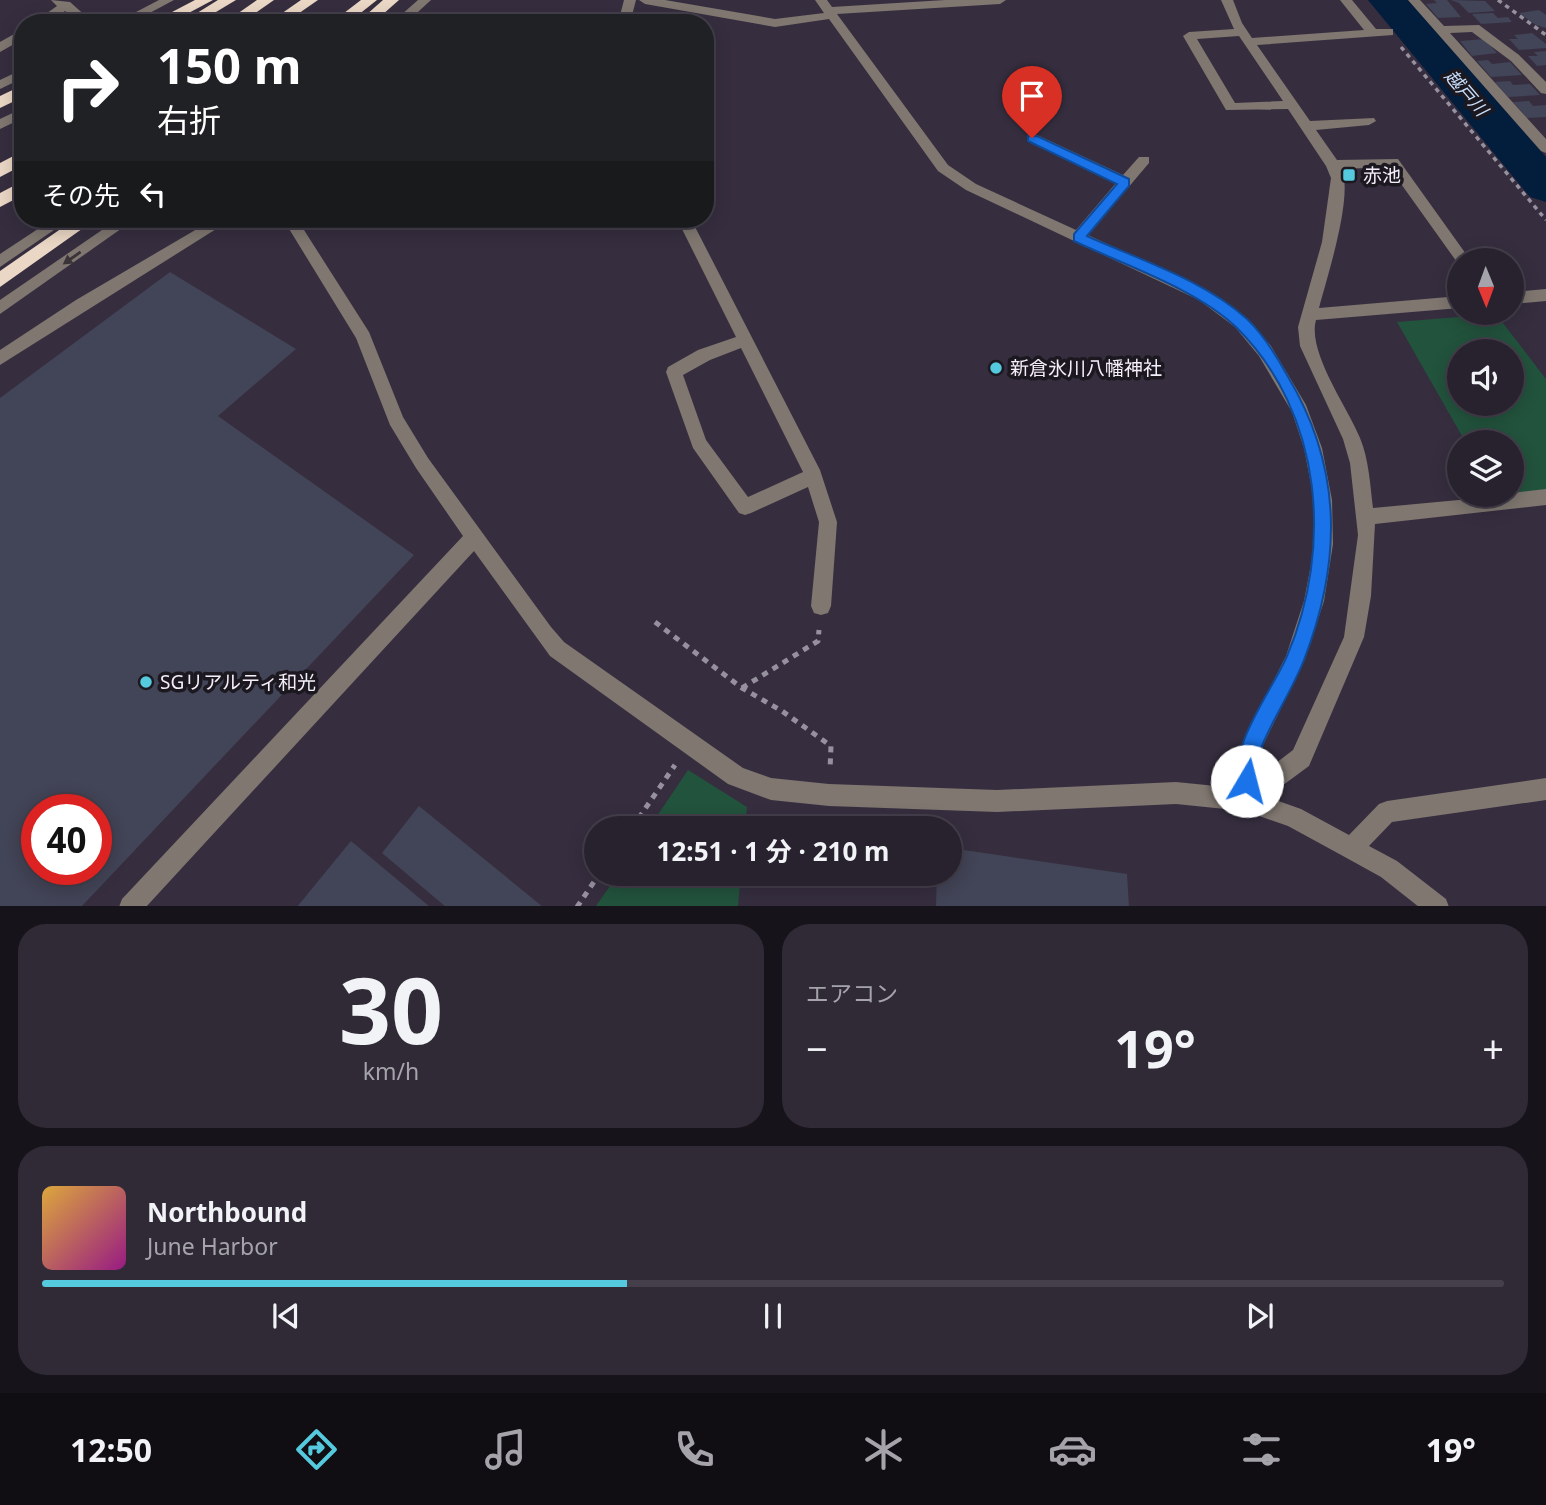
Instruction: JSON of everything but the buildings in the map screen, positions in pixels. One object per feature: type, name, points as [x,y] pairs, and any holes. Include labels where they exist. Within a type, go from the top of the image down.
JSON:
[{"type":"highway","points":[[177,14],[206,0]]},
{"type":"highway","points":[[204,14],[229,0]]},
{"type":"highway","points":[[245,14],[267,0]]},
{"type":"highway","points":[[289,14],[311,0]]},
{"type":"highway","points":[[350,14],[370,0]]},
{"type":"highway","points":[[375,14],[393,0]]},
{"type":"highway","points":[[0,280],[74,228]]},
{"type":"street","points":[[140,14],[169,0]]},
{"type":"street","points":[[409,14],[425,0]]},
{"type":"street","points":[[645,0],[775,23],[790,23],[828,9],[1000,0]]},
{"type":"street","points":[[1227,0],[1245,37],[1333,165],[1338,178],[1329,242],[1308,315],[1308,346],[1352,439],[1366,517],[1361,597],[1354,637],[1301,758],[1245,800]]},
{"type":"street","points":[[1346,0],[1373,34]]},
{"type":"street","points":[[1414,0],[1546,148]]},
{"type":"street","points":[[62,3],[77,14]]},
{"type":"street","points":[[828,9],[943,168],[971,187],[1204,296],[1241,323],[1265,351],[1290,391],[1313,448],[1323,500],[1324,544],[1314,601],[1295,659],[1252,743],[1245,800]]},
{"type":"street","points":[[1441,30],[1475,28],[1515,58],[1546,90]]},
{"type":"street","points":[[1292,105],[1231,107],[1189,36],[1245,37],[1389,32]]},
{"type":"street","points":[[1306,126],[1369,121]]},
{"type":"street","points":[[1032,138],[1125,182]]},
{"type":"street","points":[[1078,237],[1144,160]]},
{"type":"street","points":[[1333,165],[1393,162],[1455,248]]},
{"type":"street","points":[[0,261],[49,228]]},
{"type":"street","points":[[0,308],[115,228]]},
{"type":"street","points":[[0,358],[82,303],[210,228]]},
{"type":"street","points":[[296,228],[363,336],[396,420],[474,538],[557,649],[691,741],[736,776],[791,793],[997,801],[1176,793],[1245,800],[1293,817],[1390,869],[1438,906]]},
{"type":"street","points":[[689,228],[813,476],[828,522],[821,606]]},
{"type":"street","points":[[1524,297],[1546,295]]},
{"type":"street","points":[[1308,315],[1447,303]]},
{"type":"street","points":[[745,340],[704,355],[674,372],[699,443],[745,507],[813,476]]},
{"type":"street","points":[[1366,517],[1546,497]]},
{"type":"street","points":[[130,906],[474,538]]},
{"type":"street","points":[[1351,848],[1387,812],[1546,789]]},
{"type":"path","points":[[1498,0],[1546,35]]},
{"type":"path","points":[[1389,32],[1546,220]]},
{"type":"path","points":[[742,688],[818,641],[821,606]]},
{"type":"path","points":[[655,622],[742,688],[782,711],[831,746]]},
{"type":"path","points":[[640,816],[691,741]]},
{"type":"path","points":[[578,906],[591,886]]},
{"type":"green space","points":[[1447,318],[1447,326],[1505,326],[1515,339],[1447,339],[1447,410],[1397,322]]},
{"type":"green space","points":[[1524,350],[1546,379],[1546,490],[1524,492],[1524,430],[1459,430],[1451,416],[1524,416]]},
{"type":"green space","points":[[688,770],[747,807],[746,816],[657,816]]},
{"type":"green space","points":[[610,886],[740,886],[738,906],[596,906]]},
{"type":"waterway","name":"越戸川","points":[[1387,0],[1546,186]]},
{"type":"place","name":"赤池","points":[[1349,175]]},
{"type":"place","name":"新倉氷川八幡神社","points":[[996,368]]},
{"type":"place","name":"SGリアルティ和光","points":[[146,682]]},
{"type":"route","points":[[1032,138],[1125,182],[1078,237],[1204,296],[1241,323],[1265,351],[1290,391],[1307,430],[1323,500],[1324,544],[1314,601],[1302,639],[1295,659],[1252,743],[1247,781]]}]
